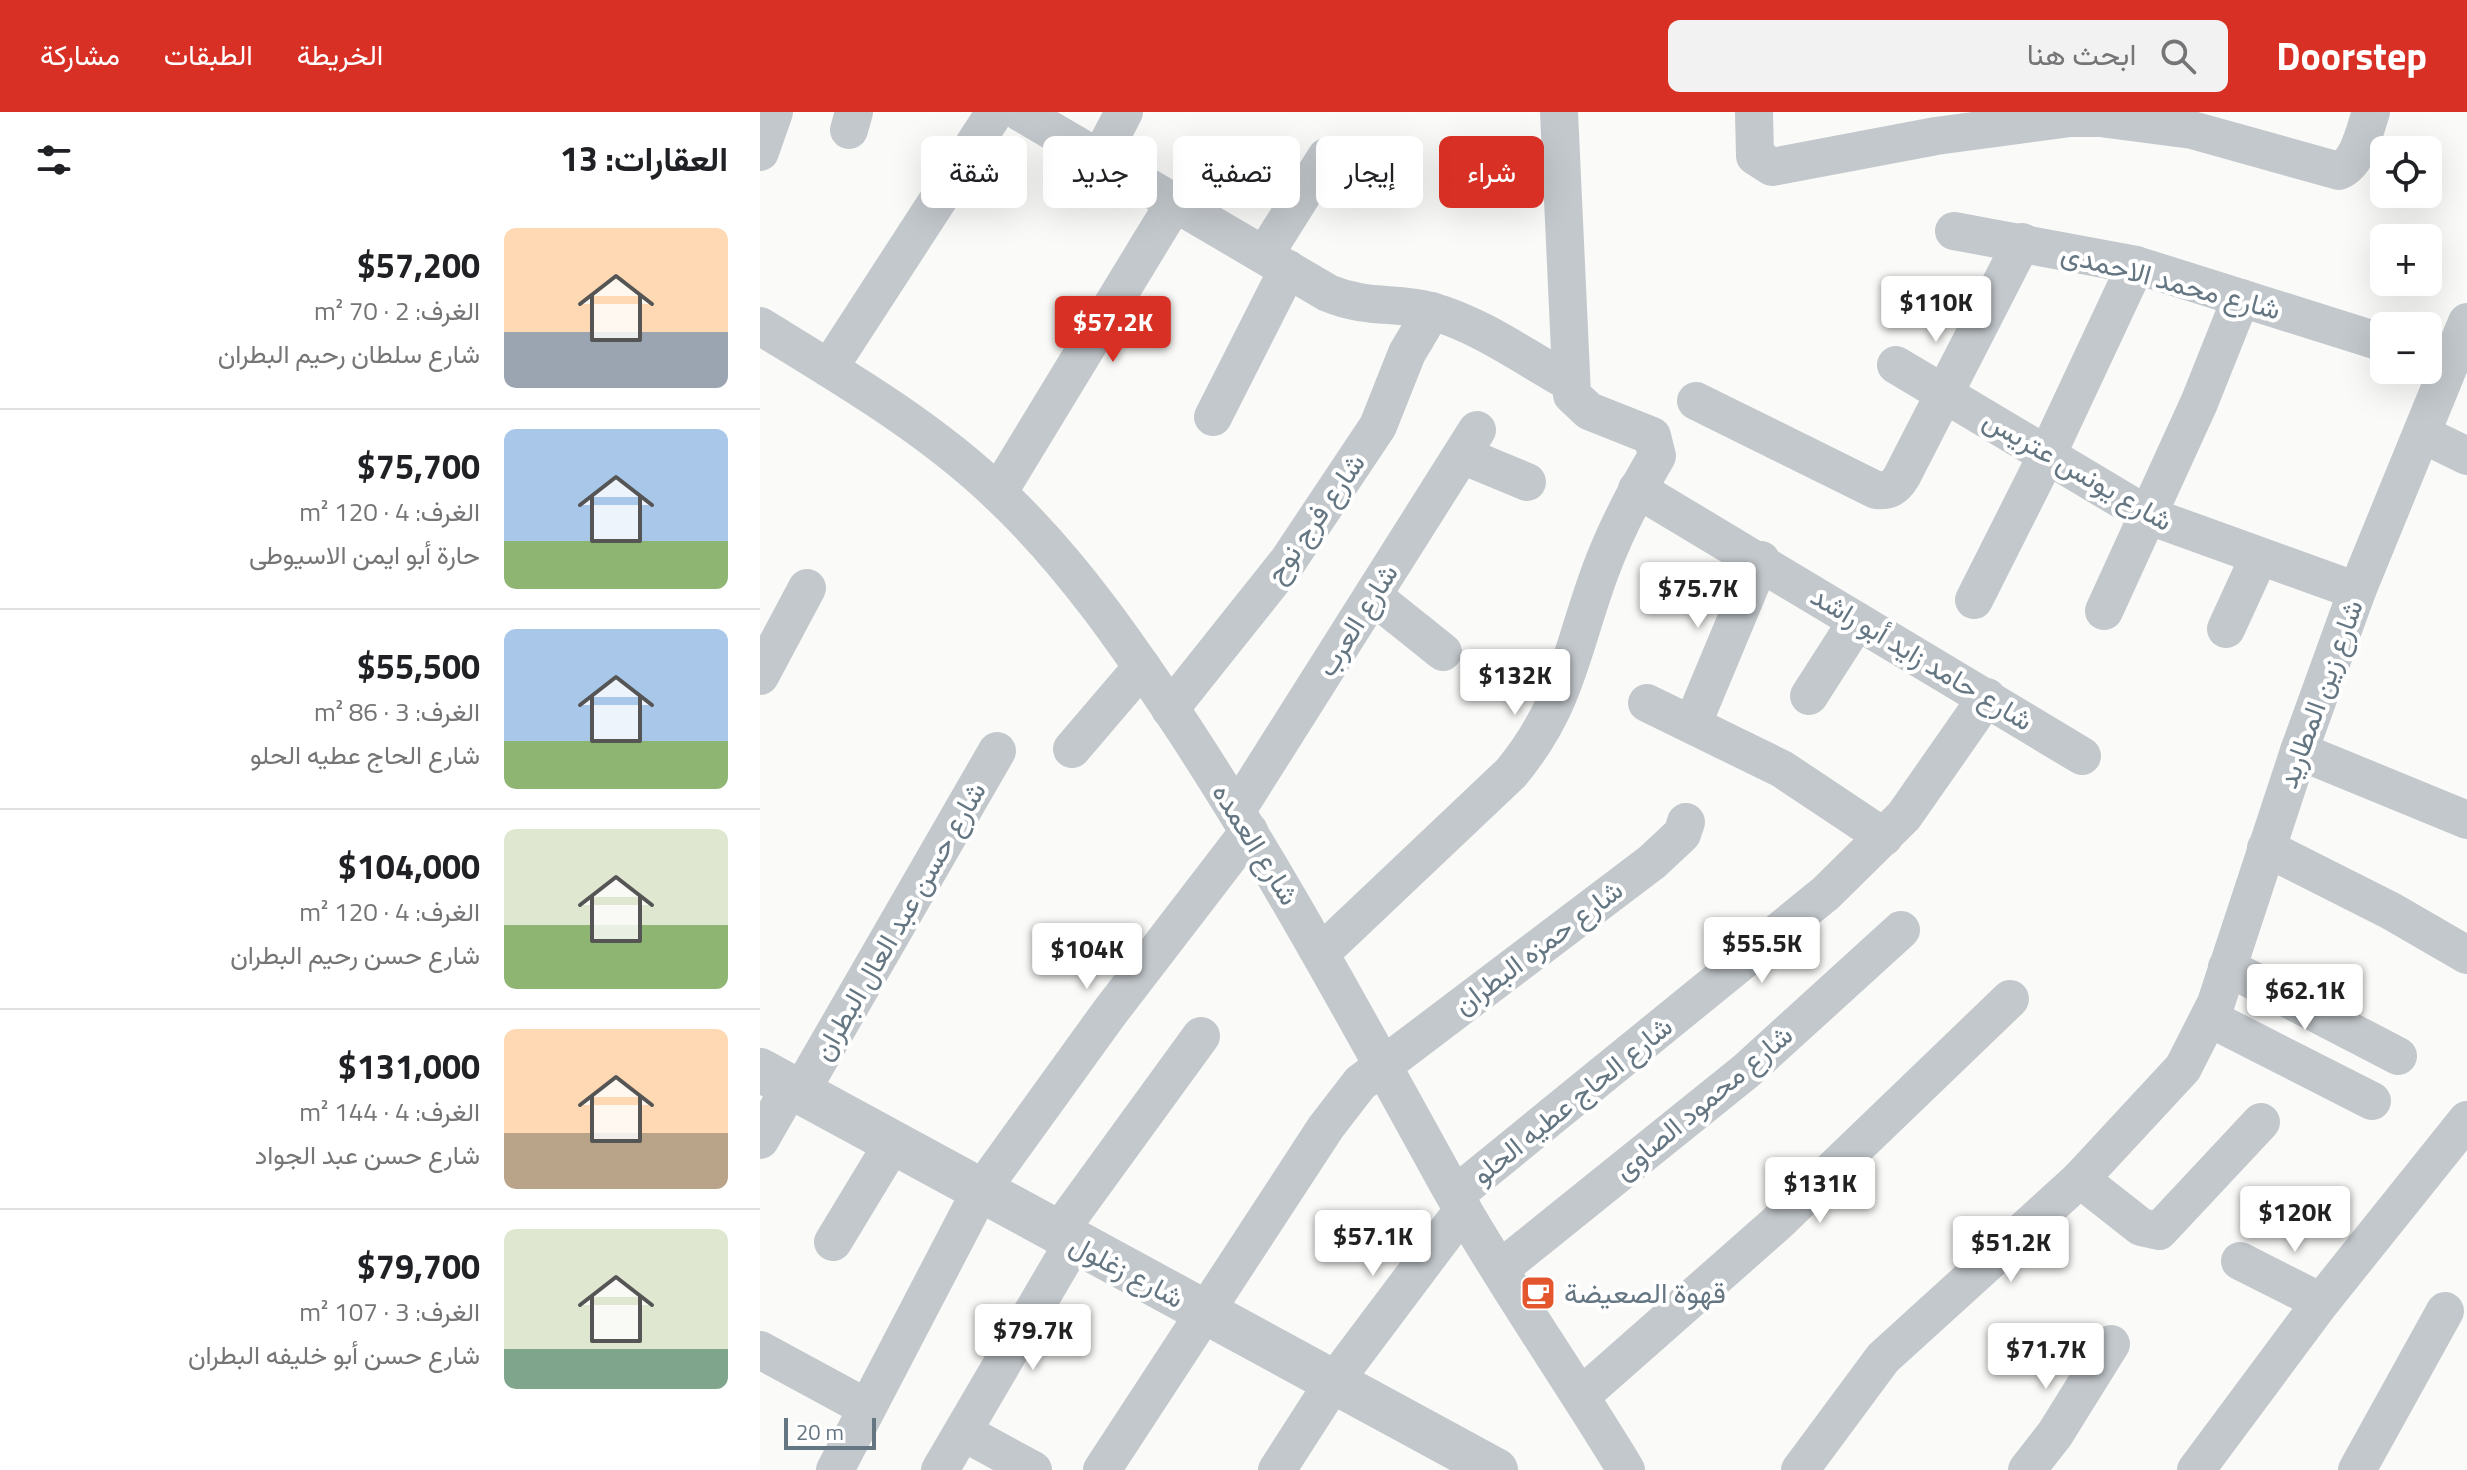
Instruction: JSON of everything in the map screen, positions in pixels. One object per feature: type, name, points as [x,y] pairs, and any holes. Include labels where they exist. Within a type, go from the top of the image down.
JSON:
[{"type":"street","points":[[760,152],[774,112]]},
{"type":"street","points":[[829,368],[995,112]]},
{"type":"street","points":[[1020,112],[1062,136]]},
{"type":"street","points":[[1111,136],[1124,112]]},
{"type":"street","points":[[1322,952],[1511,773],[1531,749],[1563,692],[1600,571],[1637,489],[1657,456],[1652,436],[1579,404],[1569,382],[1559,112]]},
{"type":"street","points":[[1754,112],[1755,156],[1772,167],[2070,115],[2225,125],[2339,171],[2349,166],[2355,157],[2371,112]]},
{"type":"street","points":[[1213,417],[1276,262],[1316,178]]},
{"type":"street","points":[[998,493],[1173,205]]},
{"type":"street","points":[[1185,208],[1354,304],[1432,311],[1465,324],[1569,382]]},
{"type":"street","name":"شارع محمد الاحمدى","points":[[1954,231],[2136,265],[2370,339]]},
{"type":"street","points":[[1696,401],[1876,490],[1887,491],[1896,486],[1946,394],[2022,242]]},
{"type":"street","points":[[1974,600],[2048,453],[2136,265]]},
{"type":"street","points":[[2104,611],[2149,516],[2241,298]]},
{"type":"street","name":"شارع فرج نوح","points":[[1170,709],[1288,561],[1378,426],[1407,353],[1432,311]]},
{"type":"street","name":"شارع العمده","points":[[760,326],[936,439],[998,493],[1057,553],[1101,607],[1243,821],[1322,952],[1459,1203],[1626,1470]]},
{"type":"street","name":"شارع زين المطاريد","points":[[1800,1470],[1883,1358],[2080,1179],[2183,1068],[2209,1018],[2299,751],[2357,591],[2422,434],[2455,341]]},
{"type":"street","name":"شارع يونس عتريس","points":[[1896,365],[2149,516],[2357,591]]},
{"type":"street","points":[[2422,434],[2467,456]]},
{"type":"street","name":"شارع العرب","points":[[835,1470],[980,1192],[1243,821],[1373,596],[1470,442],[1527,482]]},
{"type":"street","name":"شارع حامد زايد أبو راشد","points":[[1637,489],[1761,560],[2082,756]]},
{"type":"street","points":[[2226,629],[2259,557]]},
{"type":"street","points":[[1693,723],[1761,560]]},
{"type":"street","points":[[760,676],[807,588]]},
{"type":"street","points":[[1373,596],[1443,652]]},
{"type":"street","points":[[1809,696],[1857,621]]},
{"type":"street","points":[[1072,749],[1142,667]]},
{"type":"street","name":"شارع الحاج عطيه الحلو","points":[[1277,1470],[1333,1383],[1459,1203],[1826,893],[1884,837],[1913,803],[1987,697]]},
{"type":"street","points":[[1647,703],[1782,769],[1884,837]]},
{"type":"street","name":"شارع حسن عبد العال البطران","points":[[760,1140],[784,1082],[997,751]]},
{"type":"street","points":[[2299,751],[2467,820]]},
{"type":"street","name":"شارع حمزه البطران","points":[[1102,1470],[1342,1104],[1381,1064],[1652,862],[1682,834],[1686,822]]},
{"type":"street","points":[[2266,848],[2391,911],[2467,955]]},
{"type":"street","name":"شارع محمود الصاوى","points":[[1500,1269],[1746,1071],[1901,930]]},
{"type":"street","points":[[2227,967],[2398,1056]]},
{"type":"street","points":[[1581,1396],[1776,1224],[2010,999]]},
{"type":"street","points":[[2209,1018],[2372,1101]]},
{"type":"street","points":[[940,1470],[1065,1238],[1201,1036]]},
{"type":"street","name":"شارع زغلول","points":[[784,1082],[1333,1383],[1469,1463]]},
{"type":"street","points":[[2196,1470],[2321,1302],[2467,1120]]},
{"type":"street","points":[[2080,1179],[2141,1227],[2159,1231],[2261,1122]]},
{"type":"street","points":[[833,1242],[893,1143]]},
{"type":"street","points":[[2240,1261],[2321,1302]]},
{"type":"street","points":[[2357,1470],[2445,1311]]},
{"type":"street","points":[[2027,1470],[2055,1434],[2111,1344]]},
{"type":"street","points":[[760,1350],[867,1408]]},
{"type":"street","points":[[963,1432],[1033,1470]]},
{"type":"place","name":"قهوة الصعيضة","points":[[1538,1293]]}]
